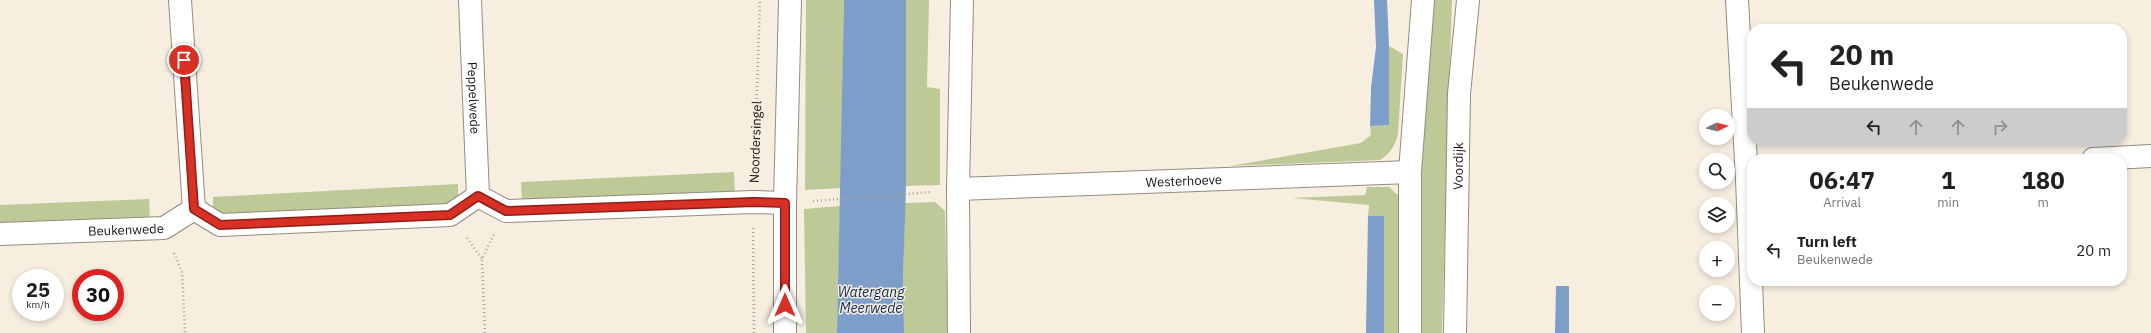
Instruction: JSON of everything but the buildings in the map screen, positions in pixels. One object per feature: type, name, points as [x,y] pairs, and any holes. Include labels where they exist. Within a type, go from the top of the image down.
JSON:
[{"type":"street","points":[[180,0],[194,209],[220,225],[450,215],[478,196],[506,211],[753,202],[785,203]]},
{"type":"street","name":"Peppelwede","points":[[470,0],[478,196]]},
{"type":"street","points":[[786,333],[785,203],[790,0]]},
{"type":"street","points":[[959,333],[958,189],[962,0]]},
{"type":"street","points":[[1410,333],[1410,172],[1423,0]]},
{"type":"street","name":"Voordijk","points":[[1455,333],[1459,94],[1468,0]]},
{"type":"street","points":[[1737,0],[1747,138]]},
{"type":"street","points":[[2127,157],[2151,156]]},
{"type":"street","name":"Westerhoeve","points":[[958,189],[1410,172]]},
{"type":"street","name":"Beukenwede","points":[[0,234],[164,228],[194,209]]},
{"type":"street","points":[[1752,286],[1753,333]]},
{"type":"path","name":"Noordersingel","points":[[754,333],[753,202],[760,0]]},
{"type":"path","points":[[825,200],[911,194]]},
{"type":"path","points":[[485,333],[482,258],[506,211]]},
{"type":"path","points":[[164,228],[182,272],[184,333]]},
{"type":"green space","points":[[806,0],[844,0],[841,188],[805,190]]},
{"type":"green space","points":[[906,0],[929,0],[927,87],[940,89],[940,185],[906,186]]},
{"type":"green space","points":[[1431,0],[1452,0],[1442,333],[1420,333],[1419,186]]},
{"type":"green space","points":[[1389,46],[1403,54],[1398,134],[1394,146],[1384,157],[1380,160],[1230,166],[1361,143],[1371,135],[1370,126],[1389,125]]},
{"type":"green space","points":[[734,172],[735,193],[522,202],[521,182]]},
{"type":"green space","points":[[458,184],[458,197],[447,206],[224,216],[213,209],[213,197]]},
{"type":"green space","points":[[1367,187],[1389,187],[1399,196],[1403,333],[1384,333],[1384,216],[1368,216],[1369,205],[1292,198],[1365,195]]},
{"type":"green space","points":[[149,199],[150,220],[0,226],[0,205]]},
{"type":"green space","points":[[935,202],[945,211],[948,333],[904,333],[903,279],[905,203]]},
{"type":"green space","points":[[840,206],[837,333],[806,333],[804,209]]},
{"type":"water","name":"Watergang Meerwede","points":[[844,0],[906,0],[906,186],[903,279],[904,333],[837,333]]},
{"type":"water","points":[[1374,0],[1387,0],[1389,46],[1389,125],[1370,126],[1371,88],[1376,47]]},
{"type":"water","points":[[1368,216],[1384,216],[1384,333],[1366,333]]},
{"type":"water","points":[[1556,286],[1569,286],[1569,333],[1555,333]]},
{"type":"route","points":[[184,60],[194,209],[220,225],[450,215],[478,196],[506,211],[753,202],[785,203],[785,305]]}]
